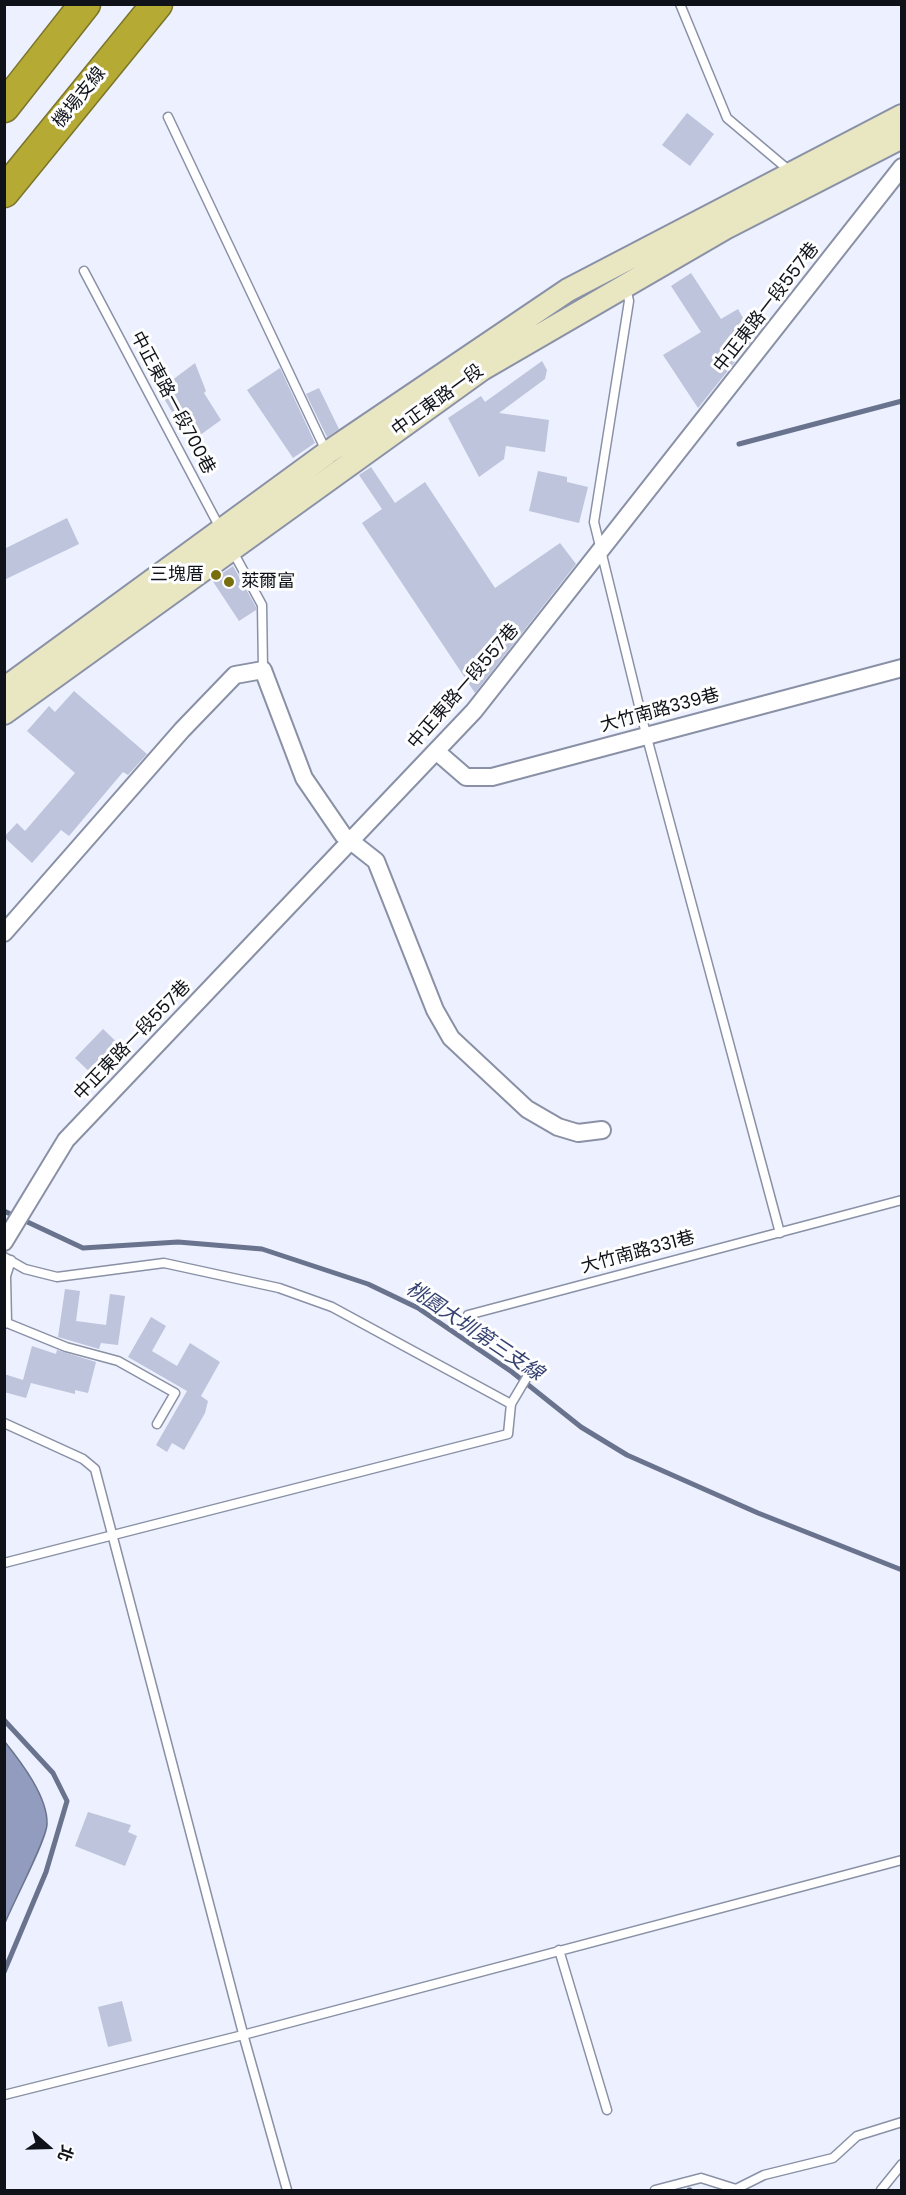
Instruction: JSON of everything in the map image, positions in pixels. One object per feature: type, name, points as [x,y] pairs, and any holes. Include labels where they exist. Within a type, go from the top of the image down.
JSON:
[{"type":"highway","points":[[4,107],[85,4]]},
{"type":"highway","name":"機場支線","points":[[4,192],[157,4]]},
{"type":"main road","name":"中正東路一段","points":[[4,689],[482,369],[725,228],[902,116]]},
{"type":"main road","name":"中正東路一段","points":[[4,713],[226,540],[327,453],[568,290],[902,136]]},
{"type":"street","name":"中正東路一段557巷","points":[[5,1242],[66,1140],[474,711],[600,554],[902,167]]},
{"type":"street","name":"大竹南路339巷","points":[[436,751],[466,777],[492,777],[646,734],[902,668]]},
{"type":"street","points":[[4,933],[182,730],[235,675],[263,669],[304,777],[343,835],[376,861],[435,1010],[451,1038],[527,1109],[558,1127],[578,1133],[602,1130]]},
{"type":"lane","points":[[680,4],[727,118],[798,182]]},
{"type":"lane","points":[[168,117],[327,453]]},
{"type":"lane","name":"中正東路一段700巷","points":[[84,271],[262,605],[263,669]]},
{"type":"lane","points":[[626,284],[629,301],[594,522],[646,734],[780,1233]]},
{"type":"lane","name":"大竹南路331巷","points":[[511,1404],[533,1366],[471,1330],[468,1315],[902,1200]]},
{"type":"lane","points":[[4,1563],[508,1434],[511,1404],[332,1308],[279,1288],[164,1263],[57,1277],[25,1269],[8,1258],[6,1323],[66,1347],[118,1361],[176,1393],[157,1424]]},
{"type":"lane","points":[[4,1423],[83,1459],[95,1469],[243,2035],[287,2190]]},
{"type":"lane","points":[[4,2095],[243,2035],[902,1860]]},
{"type":"lane","points":[[559,1950],[607,2110]]},
{"type":"lane","points":[[655,2190],[701,2178],[736,2189],[764,2175],[833,2158],[856,2136],[902,2122]]},
{"type":"lane","points":[[881,2190],[902,2164]]},
{"type":"water","points":[[5,1742],[38,1791],[47,1824],[36,1857],[5,1923]]},
{"type":"building","points":[[687,113],[714,134],[690,166],[662,145]]},
{"type":"building","points":[[691,273],[721,319],[738,309],[754,338],[698,408],[663,355],[701,332],[671,286]]},
{"type":"building","points":[[542,361],[547,370],[545,379],[499,413],[549,420],[545,452],[506,446],[504,459],[479,477],[448,418],[481,396],[485,402]]},
{"type":"building","points":[[195,363],[206,391],[204,393],[221,420],[196,438],[176,410],[172,412],[159,390]]},
{"type":"building","points":[[280,368],[315,443],[293,458],[247,390]]},
{"type":"building","points":[[319,388],[339,429],[327,437],[306,394]]},
{"type":"building","points":[[371,467],[395,503],[425,482],[495,588],[560,543],[576,564],[475,693],[362,523],[382,509],[359,475]]},
{"type":"building","points":[[538,471],[567,477],[567,482],[588,487],[579,523],[529,511]]},
{"type":"building","points":[[67,518],[79,544],[4,580],[4,549]]},
{"type":"building","points":[[233,566],[256,607],[256,610],[239,621],[212,580]]},
{"type":"building","points":[[74,691],[147,754],[128,775],[123,772],[69,836],[61,830],[32,863],[4,837],[17,823],[25,831],[75,773],[27,731],[49,706],[55,712]]},
{"type":"building","points":[[103,1029],[124,1049],[96,1078],[75,1058]]},
{"type":"building","points":[[65,1289],[80,1291],[76,1321],[106,1325],[110,1294],[125,1296],[118,1345],[101,1343],[99,1349],[58,1337]]},
{"type":"building","points":[[151,1317],[166,1326],[152,1351],[177,1366],[190,1343],[220,1362],[201,1396],[208,1401],[205,1413],[184,1450],[172,1443],[167,1452],[156,1445],[187,1391],[128,1357]]},
{"type":"building","points":[[32,1346],[56,1354],[57,1350],[96,1362],[88,1393],[75,1390],[75,1394],[31,1383],[26,1398],[4,1392],[4,1374],[23,1380]]},
{"type":"building","points":[[88,1812],[131,1825],[128,1832],[137,1836],[125,1866],[75,1846]]},
{"type":"building","points":[[122,2001],[132,2041],[108,2047],[98,2007]]},
{"type":"waterway","points":[[739,444],[902,401]]},
{"type":"waterway","name":"桃園大圳第三支線","points":[[4,1211],[83,1248],[178,1242],[262,1249],[368,1284],[418,1308],[512,1372],[581,1427],[627,1455],[758,1513],[902,1570]]},
{"type":"waterway","points":[[4,1720],[53,1773],[67,1801],[46,1872],[4,1972]]},
{"type":"place","name":"三塊厝","points":[[216,575]]},
{"type":"place","name":"萊爾富","points":[[229,582]]}]
